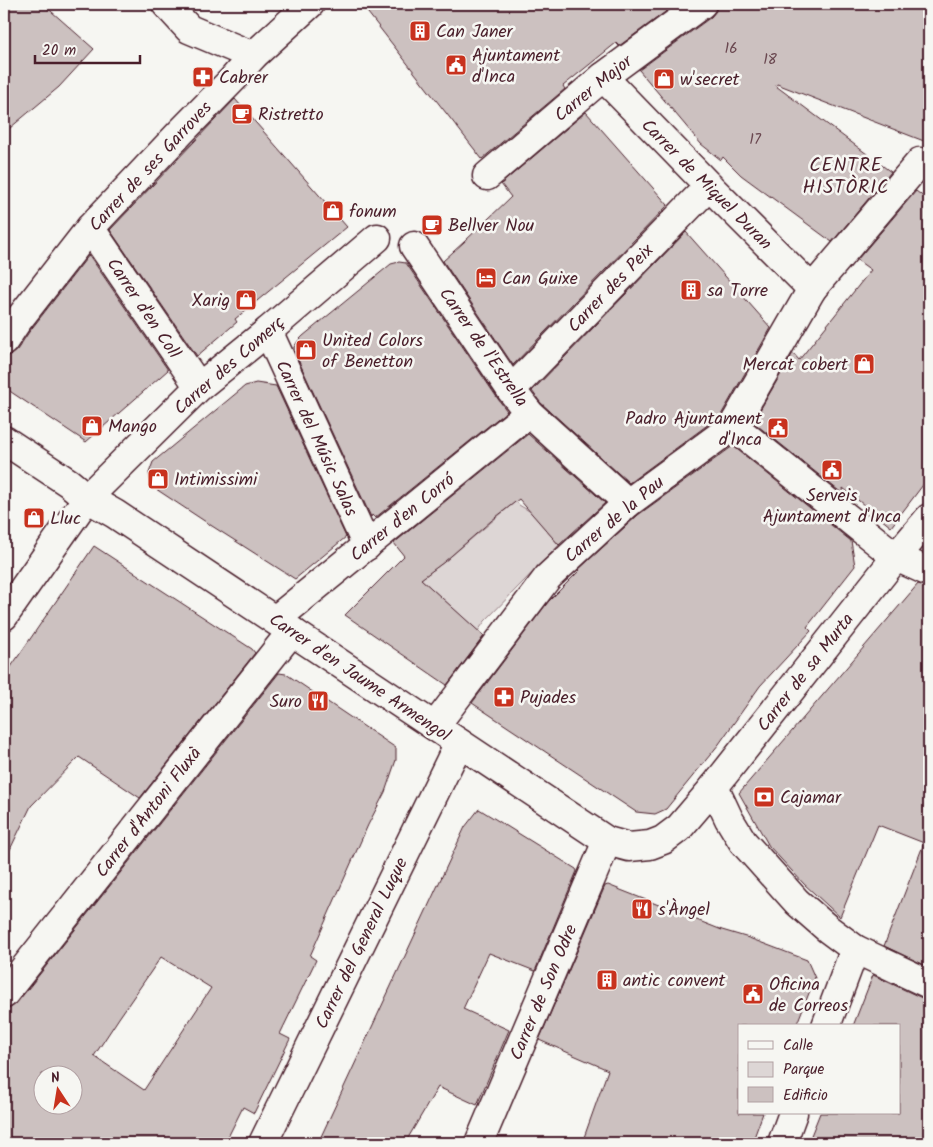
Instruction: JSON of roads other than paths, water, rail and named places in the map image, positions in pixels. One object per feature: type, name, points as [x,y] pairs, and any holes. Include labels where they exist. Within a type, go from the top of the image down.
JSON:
[{"type":"street","points":[[166,4],[190,29],[252,56]]},
{"type":"street","name":"Carrer de ses Garroves","points":[[4,341],[90,228],[180,132],[233,79],[252,56],[310,4]]},
{"type":"street","name":"Carrer Major","points":[[487,176],[603,77],[699,4]]},
{"type":"street","name":"Carrer de Miquel Duran","points":[[603,77],[812,289]]},
{"type":"street","name":"Carrer de la Pau","points":[[435,726],[548,577],[628,503],[733,426],[812,289],[920,162],[929,165]]},
{"type":"street","name":"Carrer des Peix","points":[[511,390],[709,186]]},
{"type":"street","name":"Carrer d'en Coll","points":[[90,228],[199,387]]},
{"type":"street","name":"Carrer des Comerç","points":[[4,616],[87,498],[199,387],[377,238]]},
{"type":"street","name":"Carrer de l'Estrella","points":[[414,246],[511,390],[529,413],[628,503]]},
{"type":"street","name":"Carrer del Músic Salas","points":[[268,331],[367,546]]},
{"type":"street","name":"Carrer d'en Corró","points":[[283,625],[367,546],[529,413]]},
{"type":"street","points":[[733,426],[896,557],[929,572]]},
{"type":"street","name":"Carrer d'en Jaume Armengol","points":[[4,440],[69,483],[87,498],[115,514],[607,841],[630,847],[650,845],[663,840],[679,828],[714,787]]},
{"type":"street","name":"Carrer de sa Murta","points":[[714,787],[929,518]]},
{"type":"street","name":"Carrer d'Antoni Fluxà","points":[[4,994],[283,625]]},
{"type":"street","name":"Carrer del General Luque","points":[[263,1143],[459,743]]},
{"type":"street","points":[[714,787],[743,842],[797,902],[855,949],[929,984]]},
{"type":"street","name":"Carrer de Son Odre","points":[[479,1143],[607,841]]},
{"type":"street","points":[[827,1024],[855,949]]},
{"type":"street","points":[[782,1143],[793,1114]]},
{"type":"place","name":"Can Janer","points":[[420,31]]},
{"type":"place","name":"Ajuntament d'Inca","points":[[456,65]]},
{"type":"place","name":"Cabrer","points":[[203,77]]},
{"type":"place","name":"w'secret","points":[[664,79]]},
{"type":"place","name":"Ristretto","points":[[242,114]]},
{"type":"place","name":"fonum","points":[[333,211]]},
{"type":"place","name":"Bellver Nou","points":[[432,225]]},
{"type":"place","name":"Can Guixe","points":[[486,278]]},
{"type":"place","name":"sa Torre","points":[[691,290]]},
{"type":"place","name":"Xarig","points":[[246,300]]},
{"type":"place","name":"United Colors of Benetton","points":[[306,350]]},
{"type":"place","name":"Mercat cobert","points":[[864,364]]},
{"type":"place","name":"Mango","points":[[92,426]]},
{"type":"place","name":"Padro Ajuntament d'Inca","points":[[778,428]]},
{"type":"place","name":"Serveis Ajuntament d'Inca","points":[[832,470]]},
{"type":"place","name":"Intimissimi","points":[[158,479]]},
{"type":"place","name":"Lluc","points":[[34,518]]},
{"type":"place","name":"Pujades","points":[[504,697]]},
{"type":"place","name":"Suro","points":[[318,701]]},
{"type":"place","name":"Cajamar","points":[[764,797]]},
{"type":"place","name":"s'Àngel","points":[[642,909]]},
{"type":"place","name":"antic convent","points":[[607,980]]},
{"type":"place","name":"Oficina de Correos","points":[[753,994]]},
{"type":"district","name":"CENTRE HISTÒRIC","points":[[846,175]]}]
